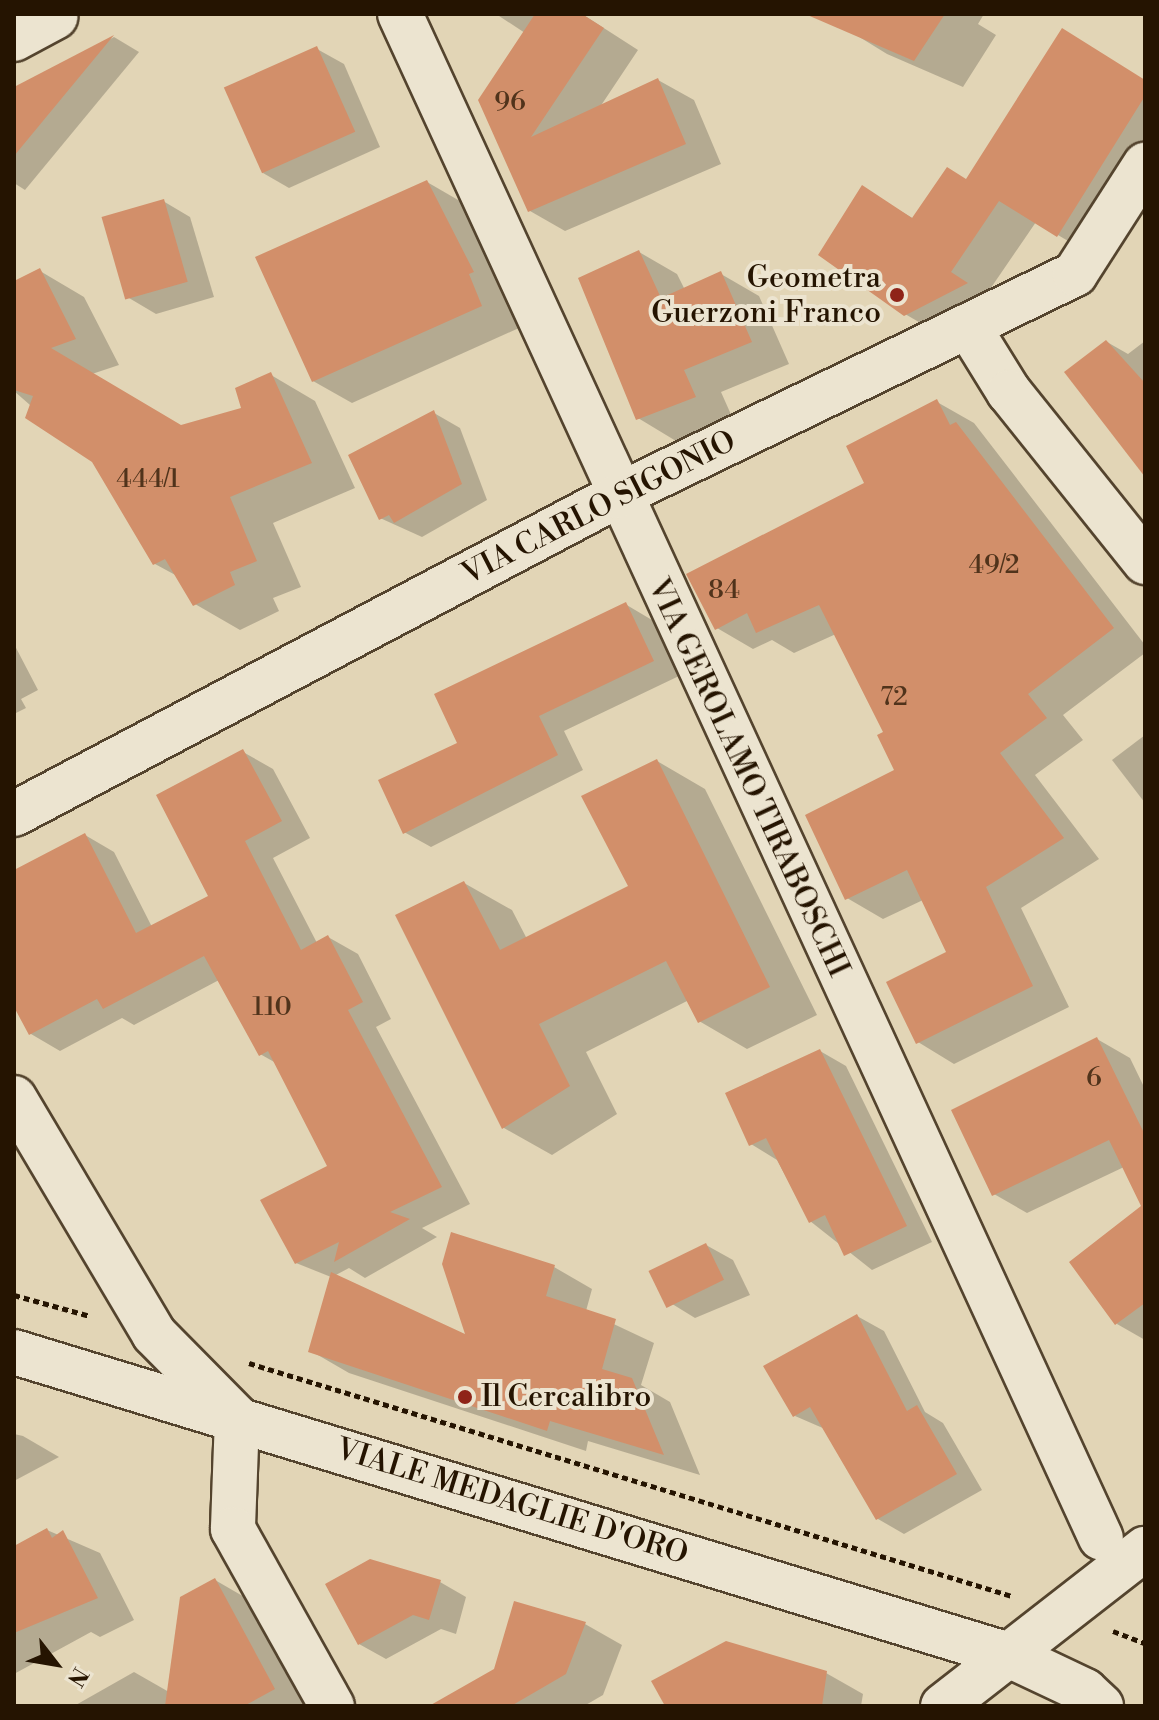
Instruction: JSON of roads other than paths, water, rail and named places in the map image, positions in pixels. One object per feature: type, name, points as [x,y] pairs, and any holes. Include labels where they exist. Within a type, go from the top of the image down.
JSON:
[{"type":"street","name":"VIA GEROLAMO TIRABOSCHI","points":[[400,14],[617,496],[1101,1538]]},
{"type":"street","points":[[14,39],[55,17]]},
{"type":"street","name":"VIA CARLO SIGONIO","points":[[14,814],[617,496],[1075,274],[1145,165]]},
{"type":"street","points":[[968,326],[1009,392],[1145,562]]},
{"type":"street","points":[[14,1098],[154,1334],[237,1418],[233,1529],[332,1706]]},
{"type":"street","name":"VIALE MEDAGLIE D'ORO","points":[[14,1352],[1009,1655]]},
{"type":"street","points":[[943,1706],[1145,1549]]},
{"type":"street","points":[[1009,1655],[1071,1706]]},
{"type":"street","points":[[1009,1655],[1085,1691],[1101,1706]]},
{"type":"place","name":"Geometra Guerzoni Franco","points":[[897,295]]},
{"type":"place","name":"Il Cercalibro","points":[[465,1397]]}]
